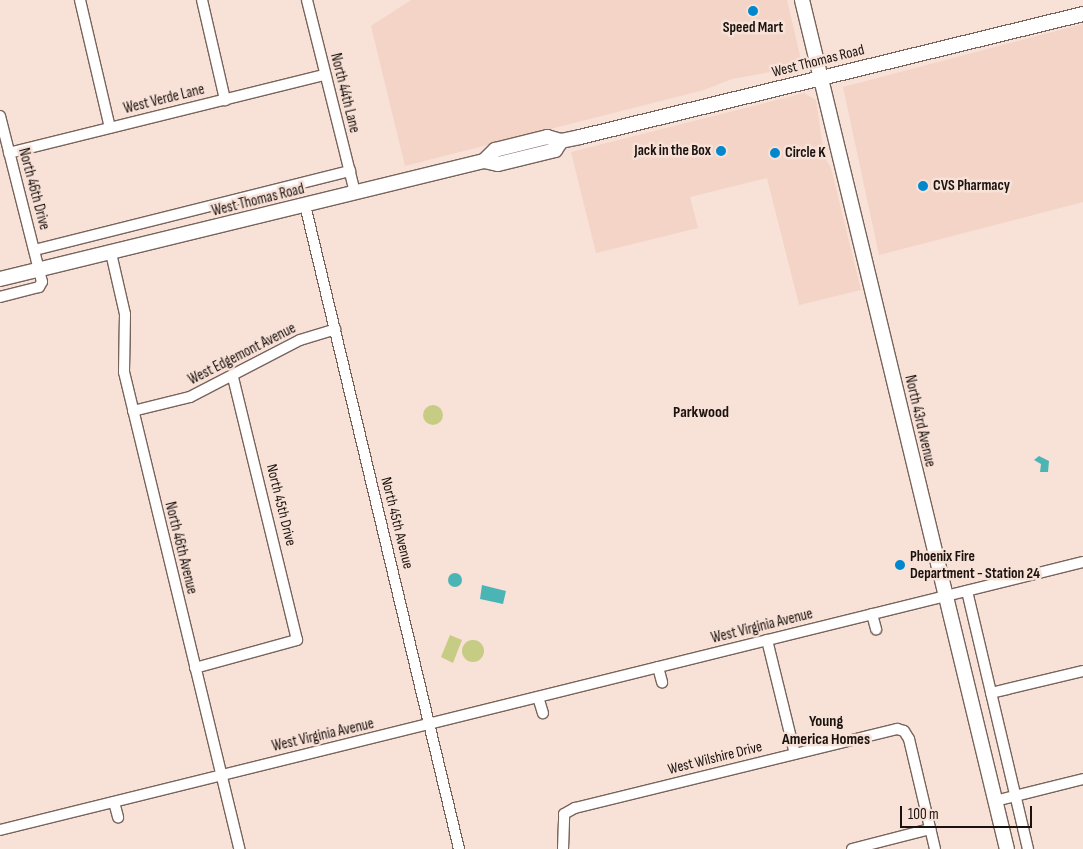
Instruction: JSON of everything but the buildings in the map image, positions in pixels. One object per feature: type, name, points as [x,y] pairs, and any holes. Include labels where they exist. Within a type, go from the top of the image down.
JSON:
[{"type":"main road","name":"North 43rd Avenue","points":[[802,0],[1007,849]]},
{"type":"main road","name":"West Thomas Road","points":[[0,279],[484,161],[495,150],[547,137],[562,141],[821,76],[1083,14]]},
{"type":"street","points":[[80,0],[110,128]]},
{"type":"street","points":[[202,0],[226,100]]},
{"type":"street","name":"North 44th Lane","points":[[307,0],[355,193]]},
{"type":"street","name":"West Verde Lane","points":[[9,153],[325,75]]},
{"type":"street","name":"North 46th Drive","points":[[0,116],[40,270]]},
{"type":"street","name":"West Thomas Road","points":[[34,250],[350,171]]},
{"type":"street","name":"North 45th Avenue","points":[[305,205],[459,849]]},
{"type":"street","name":"North 46th Avenue","points":[[111,253],[126,314],[122,354],[133,411],[238,849]]},
{"type":"street","points":[[0,297],[39,288],[40,270]]},
{"type":"street","name":"West Edgemont Avenue","points":[[133,411],[190,397],[233,378],[300,340],[335,329]]},
{"type":"street","name":"North 45th Drive","points":[[195,668],[297,640],[233,378]]},
{"type":"street","name":"West Virginia Avenue","points":[[0,830],[1083,562]]},
{"type":"street","points":[[966,591],[1028,849]]},
{"type":"street","points":[[872,614],[876,630]]},
{"type":"street","points":[[767,640],[795,754]]},
{"type":"street","points":[[658,667],[662,682]]},
{"type":"street","points":[[991,693],[1083,671]]},
{"type":"street","points":[[538,697],[542,713]]},
{"type":"street","name":"West Wilshire Drive","points":[[563,849],[564,814],[795,754],[904,731],[930,829]]},
{"type":"street","points":[[995,801],[1083,780]]},
{"type":"street","points":[[114,802],[118,817]]},
{"type":"street","points":[[852,849],[930,829],[935,849]]},
{"type":"shaded area","points":[[411,0],[787,0],[801,60],[792,68],[732,79],[704,90],[405,166],[371,26]]},
{"type":"shaded area","points":[[1083,24],[1083,202],[879,255],[843,87]]},
{"type":"shaded area","points":[[804,93],[816,100],[824,156],[831,168],[861,290],[799,305],[767,178],[690,197],[698,228],[596,253],[571,152]]},
{"type":"green space","points":[[429,405],[437,405],[443,411],[443,419],[437,425],[429,425],[423,419],[423,411]]},
{"type":"green space","points":[[450,635],[462,640],[453,663],[441,657]]},
{"type":"green space","points":[[473,640],[481,643],[484,651],[481,659],[473,662],[465,659],[462,651],[465,643]]},
{"type":"water","points":[[1039,456],[1049,461],[1048,472],[1040,472],[1041,464],[1034,460]]},
{"type":"water","points":[[452,573],[458,573],[462,580],[458,587],[452,587],[448,583],[448,577]]},
{"type":"water","points":[[482,585],[506,591],[503,604],[480,599]]},
{"type":"place","name":"Speed Mart","points":[[753,11]]},
{"type":"place","name":"Jack in the Box","points":[[721,151]]},
{"type":"place","name":"Circle K","points":[[775,153]]},
{"type":"place","name":"CVS Pharmacy","points":[[923,186]]},
{"type":"place","name":"Phoenix Fire Department - Station 24","points":[[900,565]]},
{"type":"district","name":"Parkwood","points":[[701,413]]},
{"type":"district","name":"Young America Homes","points":[[826,731]]}]
